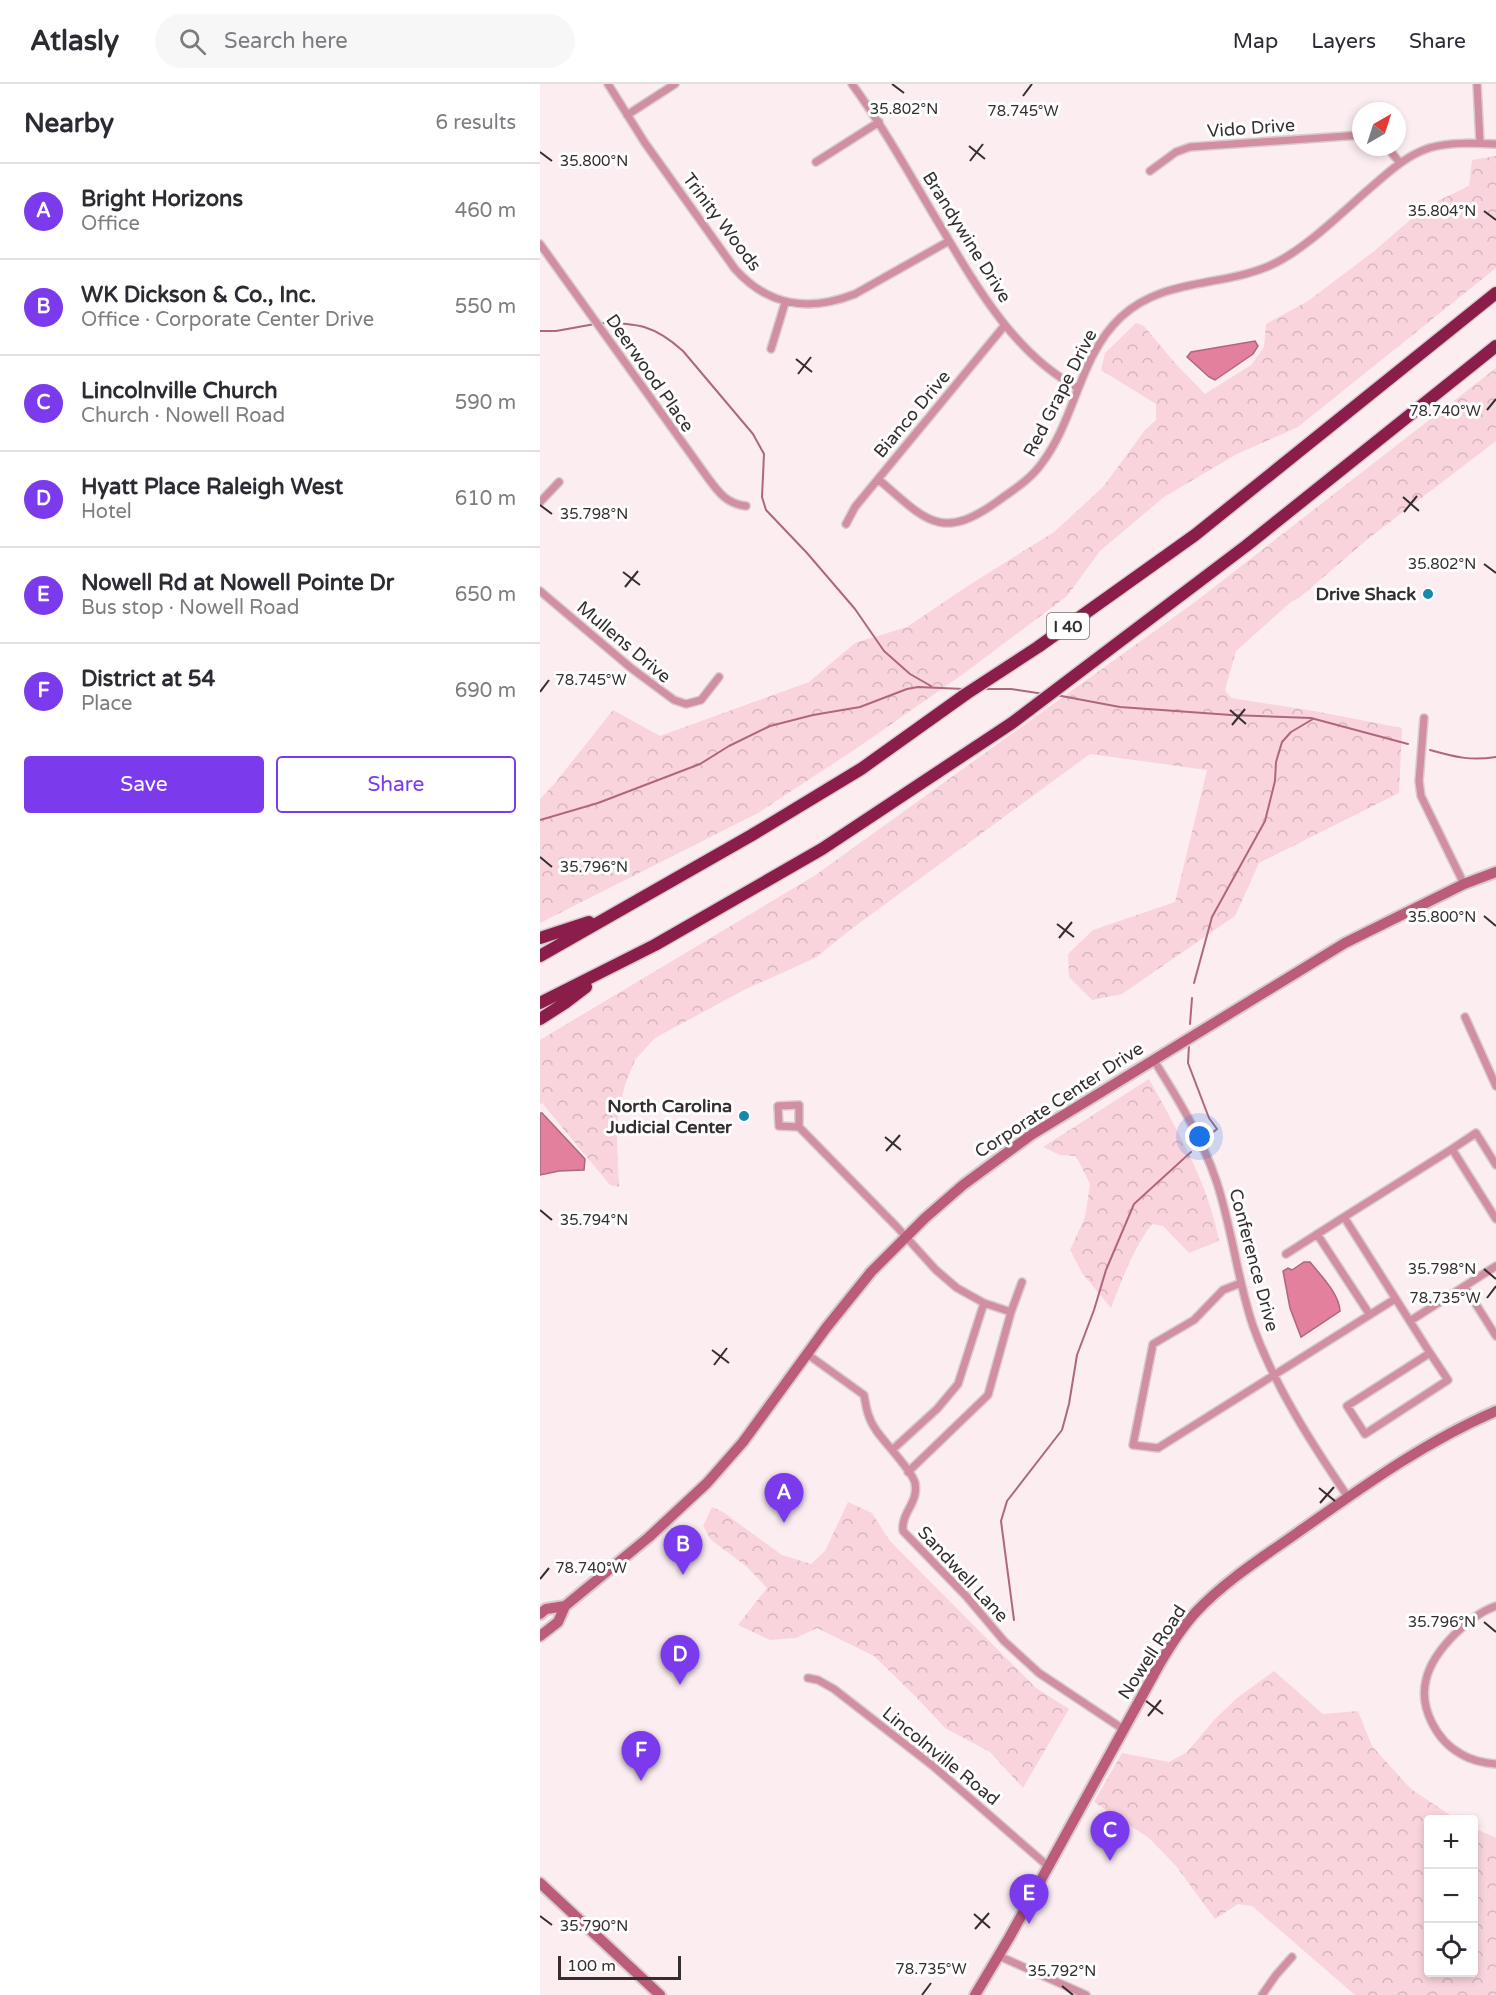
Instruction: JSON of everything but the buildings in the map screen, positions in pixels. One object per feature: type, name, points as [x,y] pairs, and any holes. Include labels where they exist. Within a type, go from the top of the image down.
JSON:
[{"type":"highway","name":"I 40","points":[[540,956],[752,836],[861,769],[966,694],[1038,647],[1195,535],[1496,294]]},
{"type":"highway","name":"I 40","points":[[540,1003],[603,972],[742,896],[822,849],[1012,723],[1246,546],[1496,346]]},
{"type":"highway","points":[[540,938],[610,916]]},
{"type":"highway","points":[[540,1019],[565,1003],[603,972]]},
{"type":"street","name":"Trinity Woods","points":[[608,84],[735,270],[752,286],[785,303],[812,305],[845,298],[949,240]]},
{"type":"street","points":[[627,115],[675,84]]},
{"type":"street","name":"Brandywine Drive","points":[[852,84],[879,122],[969,275],[1005,325],[1046,366],[1078,388]]},
{"type":"street","points":[[1477,84],[1480,143]]},
{"type":"street","points":[[816,162],[879,122]]},
{"type":"street","name":"Vido Drive","points":[[1150,171],[1176,152],[1190,147],[1352,136]]},
{"type":"street","name":"Red Grape Drive","points":[[878,479],[919,514],[934,522],[950,524],[969,519],[1013,490],[1038,470],[1053,446],[1092,357],[1105,336],[1132,308],[1166,290],[1251,272],[1278,262],[1296,251],[1412,155],[1430,148],[1480,143],[1496,144]]},
{"type":"street","points":[[1394,156],[1400,163]]},
{"type":"street","name":"Deerwood Place","points":[[540,244],[708,478],[724,498],[736,505],[746,506]]},
{"type":"street","points":[[771,349],[785,303]]},
{"type":"street","name":"Bianco Drive","points":[[846,524],[855,507],[1005,325]]},
{"type":"street","points":[[540,502],[559,482]]},
{"type":"street","name":"Mullens Drive","points":[[540,591],[631,668],[674,700],[686,704],[701,700],[719,677]]},
{"type":"street","points":[[1424,718],[1419,781],[1422,796],[1464,884]]},
{"type":"street","name":"Corporate Center Drive","points":[[540,1636],[558,1622],[566,1605],[649,1537],[707,1483],[743,1442],[848,1300],[906,1236],[963,1185],[1007,1152],[1345,943],[1464,884],[1496,872]]},
{"type":"street","points":[[1465,1017],[1496,1086]]},
{"type":"street","name":"Conference Drive","points":[[1154,1059],[1206,1153],[1217,1181],[1253,1326],[1274,1376],[1297,1418],[1348,1497]]},
{"type":"street","points":[[799,1127],[906,1236],[936,1270],[957,1288],[984,1303],[1011,1312]]},
{"type":"street","points":[[1286,1254],[1476,1133],[1496,1165]]},
{"type":"street","points":[[1452,1149],[1493,1206],[1496,1219]]},
{"type":"street","points":[[1344,1217],[1448,1380],[1365,1434],[1347,1406],[1430,1353]]},
{"type":"street","points":[[1317,1234],[1370,1315]]},
{"type":"street","points":[[1410,1321],[1496,1266]]},
{"type":"street","points":[[908,1472],[988,1395],[1011,1312],[1022,1282]]},
{"type":"street","points":[[1241,1283],[1223,1290],[1194,1320],[1153,1344],[1133,1445],[1158,1448],[1395,1299]]},
{"type":"street","points":[[1465,1287],[1496,1336]]},
{"type":"street","points":[[892,1450],[937,1409],[958,1384],[984,1303]]},
{"type":"street","name":"Sandwell Lane","points":[[807,1354],[864,1395],[867,1412],[875,1429],[915,1480],[912,1503],[902,1521],[903,1531],[966,1596],[1004,1641],[1030,1665],[1123,1729]]},
{"type":"street","name":"Nowell Road","points":[[975,1995],[1049,1867],[1165,1655],[1180,1631],[1196,1612],[1237,1577],[1348,1497],[1424,1448],[1496,1411]]},
{"type":"street","name":"Corporate Center Drive","points":[[540,1614],[546,1609],[566,1605]]},
{"type":"street","points":[[1496,1606],[1470,1619],[1440,1650],[1426,1680],[1424,1693],[1427,1711],[1436,1730],[1448,1743],[1460,1754],[1478,1762],[1496,1764]]},
{"type":"street","name":"Lincolnville Road","points":[[808,1678],[818,1680],[834,1689],[933,1766],[1049,1867]]},
{"type":"street","points":[[541,1882],[660,1995]]},
{"type":"street","points":[[999,1956],[1084,1994]]},
{"type":"street","points":[[1262,1995],[1292,1957]]},
{"type":"green space","points":[[1496,156],[1496,268],[1298,427],[1237,454],[1164,497],[1100,551],[1067,596],[966,672],[758,813],[540,923],[540,799],[613,710],[660,736],[809,682],[855,643],[907,627],[1054,532],[1103,487],[1145,430],[1156,420],[1156,404],[1101,370],[1105,353],[1136,323],[1144,326],[1205,394],[1251,365],[1264,347],[1266,324],[1308,301],[1373,252],[1425,207],[1469,186],[1472,160]]},
{"type":"green space","points":[[1496,368],[1496,441],[1369,538],[1236,651],[1225,690],[1231,698],[1402,728],[1399,793],[1259,863],[1235,916],[1122,994],[1092,1000],[1069,977],[1068,954],[1093,930],[1175,902],[1207,770],[1090,754],[815,958],[744,990],[655,1038],[635,1060],[625,1085],[618,1114],[619,1187],[610,1185],[542,1103],[540,1104],[540,1040],[814,876],[1195,602]]},
{"type":"green space","points":[[1149,1079],[1200,1178],[1208,1198],[1219,1241],[1189,1253],[1163,1226],[1152,1224],[1134,1254],[1111,1308],[1082,1273],[1070,1250],[1085,1217],[1090,1184],[1076,1156],[1060,1155],[1043,1147]]},
{"type":"green space","points":[[848,1502],[872,1513],[890,1541],[1036,1688],[1069,1709],[1023,1788],[990,1752],[945,1728],[874,1656],[817,1628],[796,1638],[770,1640],[738,1625],[767,1588],[746,1566],[711,1540],[703,1526],[712,1507],[723,1512],[782,1555],[811,1564],[825,1551]]},
{"type":"green space","points":[[1274,1671],[1323,1714],[1358,1711],[1372,1746],[1411,1789],[1450,1815],[1424,1815],[1424,1977],[1478,1977],[1478,1830],[1496,1838],[1496,1995],[1355,1995],[1252,1906],[1238,1904],[1215,1919],[1176,1866],[1149,1838],[1094,1802],[1122,1753],[1169,1762],[1187,1752],[1214,1720],[1237,1698]]},
{"type":"shaded area","points":[[1255,341],[1258,346],[1253,354],[1215,380],[1187,357],[1191,352]]},
{"type":"shaded area","points":[[540,1113],[585,1159],[584,1170],[559,1171],[540,1175]]},
{"type":"shaded area","points":[[1304,1262],[1310,1262],[1328,1285],[1339,1304],[1340,1311],[1301,1337],[1290,1308],[1283,1271],[1288,1268],[1292,1270]]},
{"type":"waterway","points":[[600,323],[645,327],[673,342],[683,351],[753,434],[764,454],[762,497],[766,510],[855,609],[884,651],[910,674],[931,686]]},
{"type":"waterway","points":[[540,331],[556,331],[595,324]]},
{"type":"waterway","points":[[540,820],[598,803],[700,764],[729,746],[770,726],[813,715],[860,707],[907,689],[918,687],[964,689]]},
{"type":"waterway","points":[[984,689],[1011,689],[1044,694]]},
{"type":"waterway","points":[[1056,695],[1120,707],[1311,718],[1408,744]]},
{"type":"waterway","points":[[1194,983],[1212,917],[1265,821],[1282,742],[1291,732],[1313,719]]},
{"type":"waterway","points":[[1430,750],[1463,758],[1496,757]]},
{"type":"waterway","points":[[1190,1024],[1192,998]]},
{"type":"waterway","points":[[1189,1045],[1188,1063],[1209,1118],[1217,1129],[1212,1133]]},
{"type":"waterway","points":[[1014,1620],[1001,1521],[1007,1501],[1062,1430],[1077,1355],[1106,1270],[1134,1204],[1191,1152]]},
{"type":"place","name":"Drive Shack","points":[[1428,594]]},
{"type":"place","name":"North Carolina Judicial Center","points":[[744,1116]]},
{"type":"place","name":"Bright Horizons","points":[[784,1523]]},
{"type":"place","name":"WK Dickson & Co., Inc.","points":[[683,1575]]},
{"type":"place","name":"Hyatt Place Raleigh West","points":[[680,1685]]},
{"type":"place","name":"District at 54","points":[[641,1781]]},
{"type":"place","name":"Lincolnville Church","points":[[1110,1861]]},
{"type":"place","name":"Nowell Rd at Nowell Pointe Dr","points":[[1029,1924]]}]
